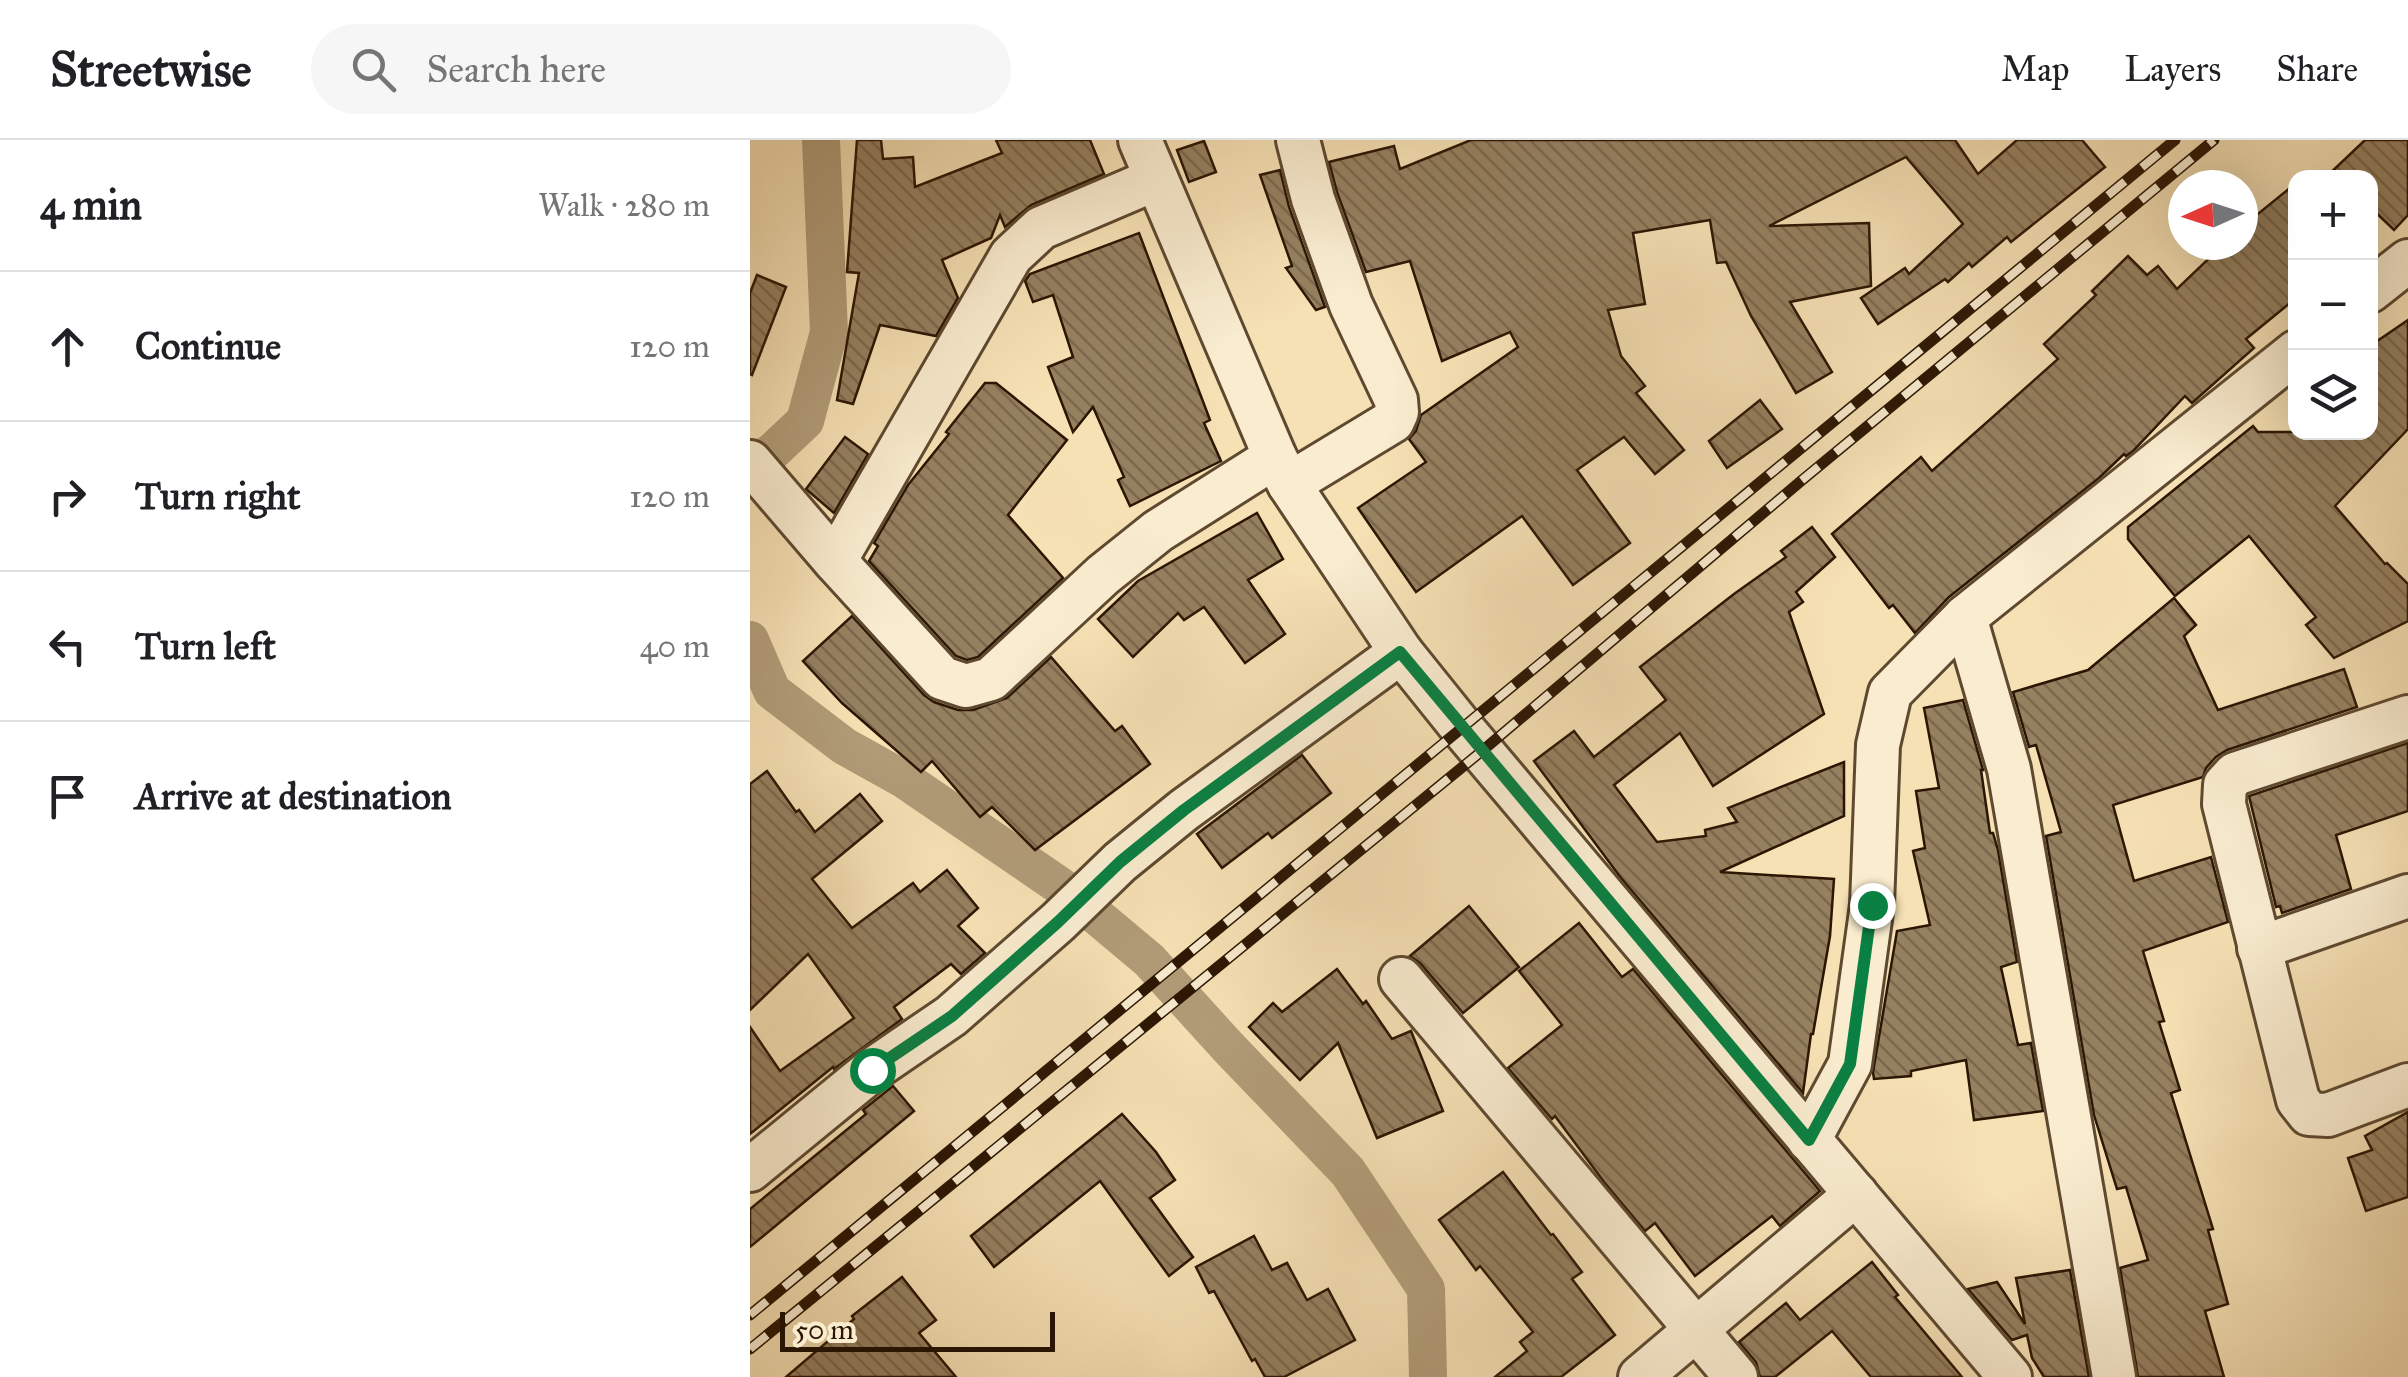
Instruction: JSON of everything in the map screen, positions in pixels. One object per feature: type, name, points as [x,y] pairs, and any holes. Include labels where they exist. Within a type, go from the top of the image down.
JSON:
[{"type":"street","points":[[759,473],[942,678],[966,686],[991,679],[1104,575],[1158,532],[1393,421],[1396,400],[1351,305],[1313,199],[1298,140]]},
{"type":"street","points":[[835,562],[1011,256],[1041,228],[1148,159],[1282,471],[1400,652],[2010,1377]]},
{"type":"street","points":[[2378,285],[2408,261]]},
{"type":"street","points":[[1809,1140],[1850,1064],[1872,905],[1878,745],[1890,693],[1966,617],[2288,358]]},
{"type":"street","points":[[1966,617],[2009,769],[2114,1377]]},
{"type":"street","points":[[750,1170],[872,1070],[952,1016],[1120,862],[1184,810],[1400,652]]},
{"type":"street","points":[[2408,717],[2235,774],[2225,785],[2224,804],[2298,1100],[2310,1114],[2328,1115],[2408,1085]]},
{"type":"street","points":[[2259,948],[2408,896]]},
{"type":"street","points":[[1401,979],[1736,1377]]},
{"type":"street","points":[[1640,1377],[1856,1194]]},
{"type":"building","points":[[857,140],[881,140],[883,159],[913,157],[915,187],[1002,153],[996,140],[1090,140],[1104,174],[1031,205],[1005,227],[1000,215],[991,238],[942,260],[958,298],[936,336],[880,325],[853,404],[837,400],[859,273],[847,272]]},
{"type":"building","points":[[1471,140],[1955,140],[1978,174],[2017,140],[2082,140],[2105,167],[2011,242],[2007,237],[1972,267],[1969,263],[1948,282],[1945,279],[1878,324],[1861,298],[1905,268],[1909,274],[1963,224],[1906,157],[1769,226],[1869,223],[1871,286],[1790,302],[1832,372],[1796,393],[1751,316],[1726,262],[1717,263],[1710,220],[1633,233],[1645,304],[1608,310],[1621,356],[1645,386],[1636,393],[1684,450],[1655,474],[1624,437],[1577,470],[1630,543],[1573,585],[1522,516],[1416,592],[1358,508],[1426,462],[1409,439],[1421,415],[1518,347],[1510,332],[1442,361],[1410,261],[1366,272],[1329,162],[1394,146],[1400,169]]},
{"type":"building","points":[[2365,140],[2408,140],[2408,215],[2394,230],[2378,215],[2378,170],[2333,170]]},
{"type":"building","points":[[1204,141],[1216,172],[1189,182],[1177,150]]},
{"type":"building","points":[[1280,170],[1325,307],[1316,310],[1286,268],[1292,266],[1260,175]]},
{"type":"building","points":[[2288,189],[2288,305],[2246,339],[2254,348],[2192,403],[2185,396],[2133,451],[2124,454],[1949,597],[1915,633],[1893,605],[1889,608],[1832,534],[1921,457],[1932,471],[2058,359],[2044,344],[2096,295],[2092,291],[2128,256],[2147,275],[2158,266],[2177,289],[2207,260],[2258,260],[2258,214]]},
{"type":"building","points":[[1139,233],[1210,420],[1204,423],[1221,461],[1130,506],[1118,480],[1124,477],[1093,407],[1073,432],[1048,367],[1073,357],[1053,295],[1033,302],[1025,281],[1030,274]]},
{"type":"building","points":[[757,275],[786,287],[752,375],[750,293]]},
{"type":"building","points":[[2408,320],[2408,429],[2335,506],[2385,564],[2408,584],[2408,621],[2334,658],[2306,625],[2316,617],[2249,536],[2175,596],[2128,539],[2128,527],[2253,426],[2258,432],[2288,432],[2288,440],[2378,440],[2378,341]]},
{"type":"building","points":[[985,383],[996,383],[1067,440],[1008,515],[1063,578],[978,657],[967,660],[956,656],[869,561],[878,546],[874,543],[908,485]]},
{"type":"building","points":[[1760,400],[1782,429],[1727,468],[1709,441]]},
{"type":"building","points":[[845,437],[868,454],[834,513],[806,489]]},
{"type":"building","points":[[1257,513],[1283,559],[1248,580],[1285,634],[1245,663],[1204,607],[1184,620],[1178,613],[1133,657],[1098,619],[1138,581]]},
{"type":"building","points":[[1812,527],[1835,557],[1796,592],[1803,602],[1789,612],[1824,714],[1713,786],[1680,733],[1614,785],[1657,842],[1706,836],[1705,830],[1737,822],[1728,808],[1844,762],[1844,816],[1720,872],[1834,879],[1830,936],[1803,1093],[1621,878],[1534,761],[1574,731],[1594,757],[1666,700],[1640,667],[1786,557],[1781,551]]},
{"type":"building","points":[[2174,598],[2196,625],[2184,636],[2218,710],[2344,669],[2357,707],[2227,750],[2206,768],[2203,777],[2113,805],[2134,881],[2211,857],[2228,922],[2143,951],[2180,1090],[2171,1093],[2213,1229],[2208,1230],[2228,1304],[2205,1311],[2224,1377],[2138,1377],[2120,1268],[2148,1260],[2126,1187],[2117,1189],[2094,1115],[2046,836],[2061,832],[2036,745],[2029,747],[2013,692],[2088,670]]},
{"type":"building","points":[[852,616],[924,695],[958,710],[973,710],[1007,698],[1051,657],[1115,731],[1122,726],[1150,764],[1035,850],[992,807],[980,817],[932,761],[921,772],[842,703],[803,661]]},
{"type":"building","points":[[1963,700],[1983,770],[1990,833],[1998,850],[2017,962],[2001,967],[2018,1045],[2031,1043],[2043,1111],[1974,1120],[1966,1060],[1911,1071],[1911,1076],[1874,1079],[1873,1072],[1897,931],[1930,925],[1913,851],[1925,848],[1916,791],[1939,788],[1924,708]]},
{"type":"building","points":[[2408,743],[2408,811],[2336,835],[2351,889],[2282,913],[2280,906],[2276,907],[2249,796]]},
{"type":"building","points":[[1302,755],[1331,793],[1272,838],[1268,833],[1222,868],[1197,834]]},
{"type":"building","points":[[767,771],[815,832],[860,794],[882,821],[812,879],[852,928],[913,883],[920,892],[947,870],[978,908],[958,926],[985,953],[961,974],[951,964],[894,1007],[902,1019],[833,1067],[750,1134],[750,1027],[780,1071],[854,1018],[808,954],[750,1010],[750,784]]},
{"type":"building","points":[[1469,906],[1519,967],[1463,1013],[1410,956]]},
{"type":"building","points":[[1579,923],[1622,977],[1633,969],[1820,1191],[1780,1226],[1772,1216],[1695,1276],[1655,1223],[1645,1231],[1555,1116],[1552,1119],[1508,1068],[1562,1025],[1519,971]]},
{"type":"building","points":[[1337,969],[1363,1004],[1366,1001],[1392,1039],[1411,1031],[1443,1111],[1377,1138],[1338,1043],[1300,1080],[1249,1027],[1273,1003],[1282,1012]]},
{"type":"building","points":[[893,1086],[914,1111],[750,1247],[750,1209],[866,1114],[863,1110]]},
{"type":"building","points":[[2408,1112],[2408,1197],[2366,1211],[2348,1158],[2372,1150],[2365,1136]]},
{"type":"building","points":[[1122,1114],[1175,1180],[1150,1198],[1193,1257],[1169,1276],[1100,1181],[994,1267],[971,1236]]},
{"type":"building","points":[[1503,1172],[1582,1272],[1572,1279],[1615,1335],[1561,1377],[1495,1377],[1527,1351],[1520,1342],[1533,1332],[1480,1266],[1476,1270],[1439,1220]]},
{"type":"building","points":[[1254,1236],[1272,1270],[1287,1263],[1307,1300],[1328,1289],[1355,1340],[1284,1377],[1265,1377],[1196,1267]]},
{"type":"building","points":[[1872,1262],[1898,1295],[1895,1297],[1962,1377],[1871,1377],[1832,1331],[1775,1377],[1760,1377],[1756,1362],[1739,1342],[1786,1303],[1800,1320]]},
{"type":"building","points":[[2070,1270],[2089,1377],[2044,1377],[2032,1358],[2027,1335],[2012,1340],[1968,1289],[1997,1282],[2025,1324],[2016,1278]]},
{"type":"building","points":[[902,1277],[936,1320],[919,1333],[956,1377],[786,1377],[854,1319],[852,1316]]},
{"type":"waterway","points":[[750,464],[771,453],[805,421],[829,332],[821,140]]},
{"type":"waterway","points":[[750,640],[772,691],[844,746],[905,780],[1063,888],[1149,960],[1348,1172],[1426,1289],[1428,1377]]},
{"type":"railway","points":[[750,1315],[2175,140]]},
{"type":"railway","points":[[750,1349],[1482,751],[2214,140]]},
{"type":"route","points":[[872,1070],[952,1016],[1120,862],[1184,810],[1400,652],[1809,1140],[1850,1064],[1872,905]]}]
